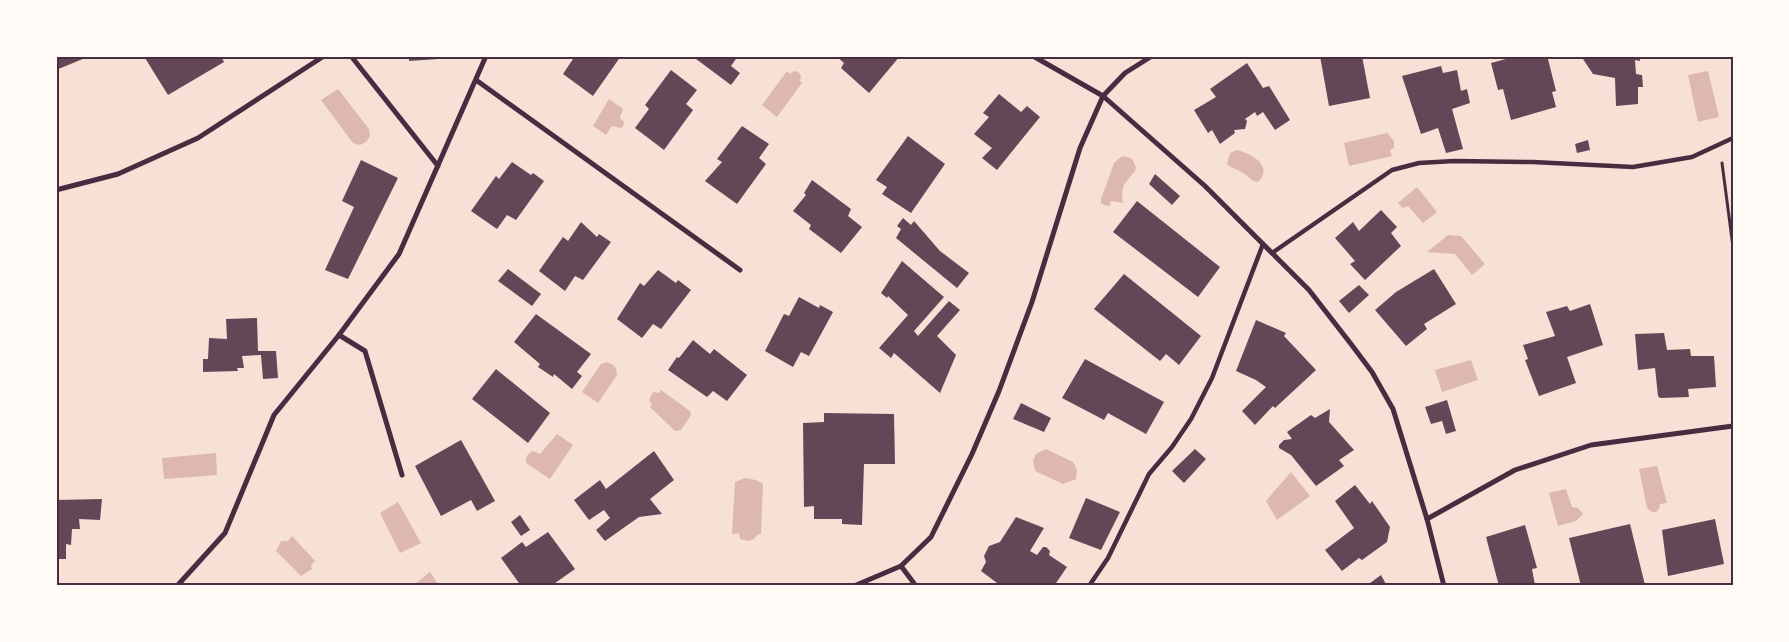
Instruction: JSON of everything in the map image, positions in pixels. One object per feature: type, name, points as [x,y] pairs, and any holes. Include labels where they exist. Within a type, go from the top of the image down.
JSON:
[{"type":"street","points":[[56,190],[118,174],[198,138],[324,56]]},
{"type":"street","points":[[351,56],[438,166]]},
{"type":"street","points":[[177,586],[225,533],[274,415],[339,335],[399,254],[486,56]]},
{"type":"street","points":[[1033,56],[1104,96],[1205,186],[1309,290],[1372,372],[1393,409],[1444,586]]},
{"type":"street","points":[[854,586],[901,566],[931,537],[972,454],[999,391],[1032,302],[1080,148],[1104,96],[1125,73],[1152,56]]},
{"type":"street","points":[[476,80],[740,270]]},
{"type":"street","points":[[1272,253],[1392,170],[1419,163],[1454,161],[1533,162],[1633,167],[1692,157],[1733,138]]},
{"type":"street","points":[[1089,586],[1108,558],[1149,474],[1172,447],[1191,419],[1212,378],[1263,244]]},
{"type":"street","points":[[339,335],[366,350],[402,475]]},
{"type":"street","points":[[1426,519],[1514,470],[1591,445],[1733,426]]},
{"type":"street","points":[[901,566],[916,586]]},
{"type":"path","points":[[1719,144],[1733,247]]},
{"type":"shaded area","points":[[787,71],[790,74],[794,71],[798,72],[802,83],[777,117],[762,105]]},
{"type":"shaded area","points":[[1708,71],[1719,117],[1698,122],[1688,75]]},
{"type":"shaded area","points":[[338,89],[369,129],[370,136],[366,142],[360,145],[353,143],[321,100]]},
{"type":"shaded area","points":[[609,99],[623,109],[620,118],[624,122],[623,127],[620,128],[612,126],[606,135],[593,126]]},
{"type":"shaded area","points":[[1387,133],[1394,141],[1394,148],[1390,150],[1392,156],[1349,166],[1344,143]]},
{"type":"shaded area","points":[[1237,150],[1249,154],[1262,166],[1264,171],[1258,182],[1227,164],[1230,153]]},
{"type":"shaded area","points":[[1122,156],[1131,158],[1136,169],[1123,187],[1123,203],[1111,201],[1110,206],[1104,205],[1101,203],[1101,199],[1114,163]]},
{"type":"shaded area","points":[[1417,187],[1437,212],[1423,223],[1408,206],[1403,208],[1398,203]]},
{"type":"shaded area","points":[[1448,235],[1461,236],[1485,264],[1472,275],[1455,254],[1427,252]]},
{"type":"shaded area","points":[[1471,360],[1478,380],[1442,392],[1435,370]]},
{"type":"shaded area","points":[[607,362],[615,366],[617,375],[598,403],[582,392],[601,364]]},
{"type":"shaded area","points":[[661,390],[690,411],[691,415],[681,430],[675,431],[650,407],[652,404],[649,400],[653,392],[659,393]]},
{"type":"shaded area","points":[[557,434],[573,445],[550,479],[526,463],[526,459],[528,454],[533,451],[540,454]]},
{"type":"shaded area","points":[[1046,449],[1073,462],[1077,470],[1076,479],[1063,484],[1035,471],[1033,461],[1036,454]]},
{"type":"shaded area","points":[[216,453],[217,475],[164,479],[162,458]]},
{"type":"shaded area","points":[[1657,466],[1667,503],[1660,504],[1656,512],[1652,512],[1647,508],[1639,469]]},
{"type":"shaded area","points":[[1291,472],[1310,496],[1277,520],[1266,501]]},
{"type":"shaded area","points":[[745,478],[756,480],[763,484],[761,534],[748,541],[740,539],[739,533],[732,534],[735,482]]},
{"type":"shaded area","points":[[1566,489],[1572,507],[1578,508],[1583,514],[1576,521],[1558,526],[1549,493]]},
{"type":"shaded area","points":[[398,502],[421,543],[400,553],[380,513]]},
{"type":"shaded area","points":[[292,536],[315,561],[311,566],[312,569],[301,576],[276,551],[281,541],[288,541]]},
{"type":"shaded area","points":[[430,572],[439,586],[412,586]]},
{"type":"building","points":[[56,56],[90,56],[56,70]]},
{"type":"building","points":[[147,56],[221,56],[224,62],[168,95],[145,58]]},
{"type":"building","points":[[409,56],[438,56],[438,59],[409,61]]},
{"type":"building","points":[[575,56],[621,56],[593,96],[563,74]]},
{"type":"building","points":[[692,56],[738,56],[731,66],[740,73],[731,85]]},
{"type":"building","points":[[836,56],[900,56],[869,93],[841,68],[844,63]]},
{"type":"building","points":[[1320,56],[1362,56],[1370,98],[1329,106]]},
{"type":"building","points":[[1517,56],[1544,56],[1545,59],[1548,59],[1556,91],[1552,92],[1556,107],[1511,120],[1503,89],[1498,90],[1491,63]]},
{"type":"building","points":[[1581,56],[1640,56],[1640,61],[1635,60],[1636,74],[1642,75],[1643,87],[1638,87],[1638,104],[1616,106],[1615,78],[1593,74]]},
{"type":"building","points":[[1247,63],[1263,88],[1269,86],[1290,120],[1275,130],[1263,112],[1257,116],[1255,112],[1245,119],[1247,121],[1245,129],[1234,130],[1235,133],[1220,144],[1212,130],[1208,133],[1194,110],[1216,97],[1210,89]]},
{"type":"building","points":[[1441,66],[1443,73],[1457,70],[1461,91],[1467,89],[1470,103],[1452,109],[1463,149],[1446,153],[1438,128],[1421,134],[1402,76]]},
{"type":"building","points":[[671,70],[697,90],[686,104],[693,110],[664,150],[635,128],[649,109],[645,105]]},
{"type":"building","points":[[999,94],[1021,112],[1027,106],[1040,117],[997,170],[982,158],[992,148],[974,134],[989,117],[983,113]]},
{"type":"building","points":[[742,126],[769,144],[759,158],[766,164],[737,204],[705,181],[722,162],[717,159]]},
{"type":"building","points":[[908,136],[945,164],[911,213],[882,194],[887,187],[876,180]]},
{"type":"building","points":[[1588,140],[1590,150],[1577,153],[1575,144]]},
{"type":"building","points":[[361,160],[398,178],[348,279],[325,270],[354,207],[342,201]]},
{"type":"building","points":[[512,162],[544,181],[516,220],[507,215],[497,229],[471,211],[496,176],[499,179]]},
{"type":"building","points":[[1155,174],[1180,196],[1172,205],[1149,184]]},
{"type":"building","points":[[812,180],[851,209],[848,216],[862,227],[841,253],[809,229],[811,225],[793,211],[806,195],[804,193]]},
{"type":"building","points":[[1137,201],[1220,267],[1198,297],[1113,232]]},
{"type":"building","points":[[1381,210],[1397,227],[1391,233],[1401,246],[1365,280],[1350,264],[1355,261],[1335,238],[1353,222],[1359,231]]},
{"type":"building","points":[[903,218],[911,225],[914,221],[940,251],[969,273],[957,288],[896,238],[901,229],[897,226]]},
{"type":"building","points":[[581,222],[597,237],[599,234],[611,242],[583,280],[575,276],[565,291],[539,271],[563,237],[568,241]]},
{"type":"building","points":[[902,261],[944,297],[914,331],[918,336],[949,301],[960,310],[937,336],[956,355],[940,393],[894,353],[891,358],[879,348],[908,315],[888,296],[887,298],[881,293]]},
{"type":"building","points":[[508,269],[541,294],[532,306],[498,281]]},
{"type":"building","points":[[1434,269],[1456,304],[1424,324],[1427,329],[1406,346],[1375,310],[1396,292]]},
{"type":"building","points":[[658,270],[676,283],[678,280],[691,290],[661,329],[653,324],[642,338],[617,319],[640,283],[644,286]]},
{"type":"building","points":[[1124,274],[1201,336],[1179,365],[1166,354],[1160,361],[1094,309]]},
{"type":"building","points":[[1359,285],[1369,295],[1349,313],[1339,301]]},
{"type":"building","points":[[799,297],[819,308],[820,305],[833,312],[809,356],[801,352],[793,367],[765,351],[784,314],[789,316]]},
{"type":"building","points":[[1590,304],[1603,345],[1567,357],[1576,383],[1539,396],[1525,360],[1528,359],[1523,345],[1555,336],[1546,312],[1567,306],[1570,311]]},
{"type":"building","points":[[536,314],[591,354],[577,372],[582,376],[572,389],[554,374],[553,377],[538,367],[540,364],[514,342]]},
{"type":"building","points":[[257,318],[258,351],[276,351],[278,378],[263,379],[261,355],[242,356],[244,368],[237,368],[238,371],[203,372],[203,359],[208,359],[209,338],[227,339],[226,319]]},
{"type":"building","points":[[1256,320],[1286,333],[1284,336],[1316,370],[1275,408],[1273,406],[1255,425],[1242,411],[1266,387],[1236,371]]},
{"type":"building","points":[[1664,333],[1667,350],[1690,349],[1691,356],[1714,356],[1716,387],[1688,389],[1689,397],[1660,398],[1658,396],[1655,368],[1638,370],[1635,334]]},
{"type":"building","points":[[693,340],[710,354],[714,349],[747,375],[727,401],[713,391],[707,397],[668,370]]},
{"type":"building","points":[[1085,359],[1164,402],[1146,434],[1108,413],[1104,420],[1062,398]]},
{"type":"building","points":[[496,369],[550,413],[528,443],[472,399]]},
{"type":"building","points":[[1447,400],[1456,431],[1446,434],[1442,421],[1431,424],[1425,407]]},
{"type":"building","points":[[1021,403],[1051,418],[1044,432],[1013,419]]},
{"type":"building","points":[[1330,409],[1329,422],[1354,450],[1339,460],[1344,466],[1316,486],[1291,455],[1279,448],[1279,445],[1284,440],[1292,439],[1287,432],[1311,415],[1315,418]]},
{"type":"building","points":[[824,413],[894,414],[895,464],[864,464],[862,525],[842,524],[842,519],[814,519],[814,506],[804,507],[803,423],[824,422]]},
{"type":"building","points":[[461,440],[495,501],[477,511],[471,500],[441,516],[415,466]]},
{"type":"building","points":[[1195,449],[1206,459],[1184,483],[1172,471]]},
{"type":"building","points":[[654,451],[674,480],[650,499],[662,514],[639,517],[605,541],[596,530],[610,518],[604,510],[589,520],[574,500],[600,480],[606,489]]},
{"type":"building","points":[[1355,485],[1370,504],[1372,501],[1390,527],[1387,542],[1362,560],[1359,558],[1342,571],[1325,550],[1354,528],[1335,501]]},
{"type":"building","points":[[1086,498],[1120,512],[1101,550],[1069,538]]},
{"type":"building","points":[[102,499],[100,520],[79,519],[80,529],[72,529],[71,545],[66,544],[66,559],[56,559],[56,500]]},
{"type":"building","points":[[520,515],[530,530],[521,536],[511,522]]},
{"type":"building","points":[[1016,517],[1044,528],[1030,551],[1037,555],[1043,547],[1046,547],[1050,551],[1049,555],[1067,567],[1054,586],[1001,586],[981,571],[986,562],[984,556],[989,546],[1000,542]]},
{"type":"building","points":[[1715,519],[1724,564],[1668,576],[1662,530]]},
{"type":"building","points":[[1630,524],[1645,585],[1596,586],[1595,583],[1581,586],[1569,538]]},
{"type":"building","points":[[1525,525],[1537,568],[1532,569],[1535,585],[1499,586],[1486,537]]},
{"type":"building","points":[[548,532],[575,569],[551,586],[521,586],[501,558],[522,542],[526,547]]},
{"type":"building","points":[[1381,575],[1387,586],[1366,586]]}]
